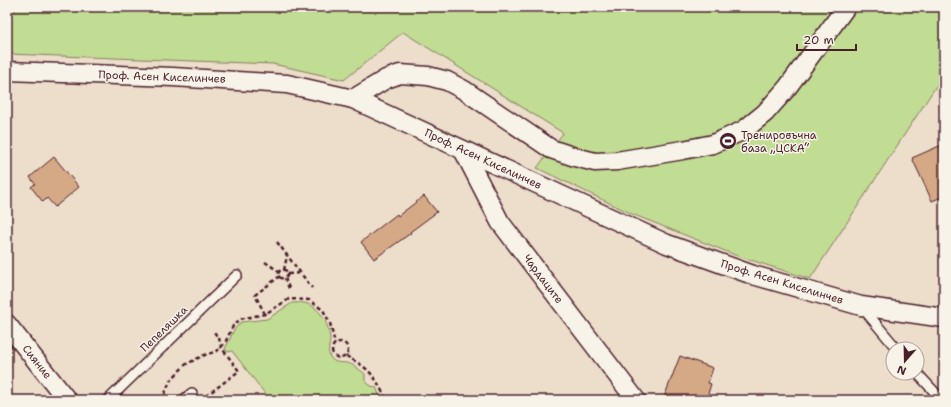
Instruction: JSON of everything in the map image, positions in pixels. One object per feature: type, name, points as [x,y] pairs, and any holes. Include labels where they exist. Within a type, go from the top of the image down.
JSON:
[{"type":"street","points":[[353,99],[386,79],[400,74],[428,76],[447,81],[464,90],[551,149],[575,157],[595,162],[617,161],[683,150],[713,144],[744,130],[765,113],[787,88],[846,7]]},
{"type":"street","name":"Проф. Асен Киселинчев","points":[[7,71],[173,77],[287,84],[353,99],[667,244],[752,275],[861,306],[944,318]]},
{"type":"street","name":"Чардаците","points":[[463,150],[500,222],[636,400]]},
{"type":"street","name":"Сияние","points":[[7,324],[66,400]]},
{"type":"lane","name":"Пепеляшка","points":[[108,400],[237,275]]},
{"type":"lane","points":[[861,306],[890,341]]},
{"type":"lane","points":[[924,381],[942,400]]},
{"type":"lane","points":[[184,400],[192,393]]},
{"type":"path","points":[[277,242],[312,288]]},
{"type":"path","points":[[284,270],[287,256]]},
{"type":"path","points":[[265,262],[280,272]]},
{"type":"path","points":[[280,272],[284,270]]},
{"type":"path","points":[[284,270],[288,274]]},
{"type":"path","points":[[285,278],[288,274],[300,273]]},
{"type":"path","points":[[280,276],[285,278],[290,292]]},
{"type":"path","points":[[265,314],[255,295],[280,276]]},
{"type":"path","points":[[160,400],[163,398],[170,381],[185,365],[202,356],[217,351],[225,343],[233,326],[240,320],[265,314],[289,299],[309,300],[323,310],[330,323],[335,344],[332,351],[334,355],[341,358],[346,356],[363,366],[378,381],[386,400]]},
{"type":"path","points":[[200,400],[239,371],[221,347],[219,338],[213,331]]},
{"type":"path","points":[[335,344],[340,342],[347,346],[348,351],[346,356]]},
{"type":"green space","name":"Тренировъчна база „ЦСКА“","points":[[18,7],[944,7],[944,74],[810,279],[735,255],[632,214],[537,168],[563,133],[403,32],[344,80],[273,64],[7,54],[7,20]]},
{"type":"green space","points":[[292,303],[303,303],[310,305],[323,316],[328,327],[330,357],[336,362],[352,365],[365,374],[365,381],[371,386],[376,387],[381,400],[270,400],[232,351],[228,352],[225,349],[234,330],[241,322],[267,319]]},
{"type":"building","points":[[944,144],[944,196],[932,201],[912,158]]},
{"type":"building","points":[[54,157],[79,187],[55,207],[47,198],[43,202],[31,187],[35,184],[30,177]]},
{"type":"building","points":[[424,196],[437,212],[410,232],[411,233],[374,259],[361,242],[397,214],[398,216]]},
{"type":"building","points":[[680,356],[713,368],[708,383],[711,384],[706,400],[663,400]]},
{"type":"place","name":"Тренировъчна база „ЦСКА“","points":[[728,141]]}]
